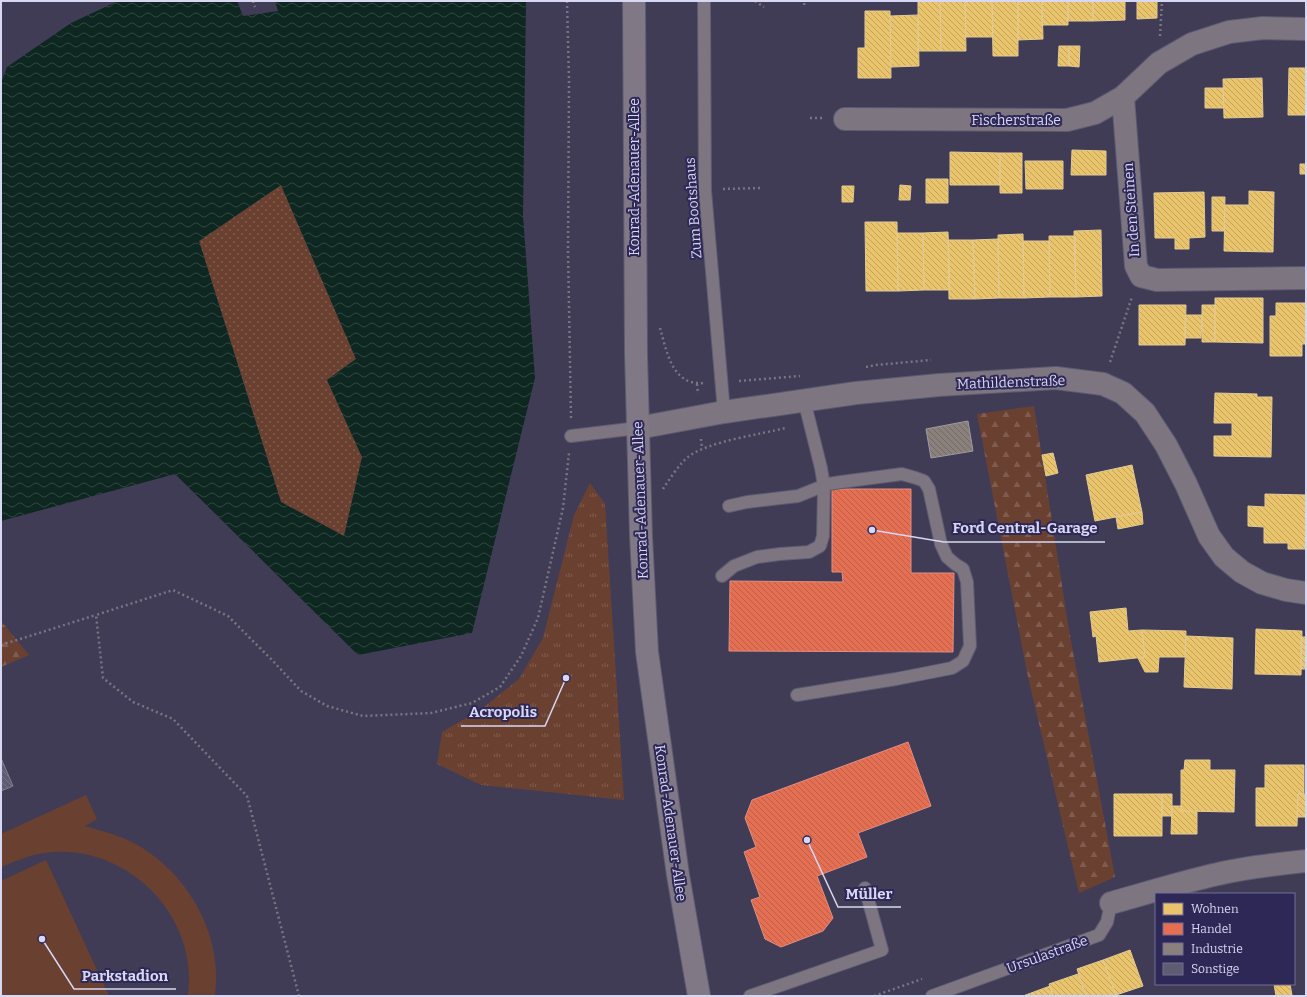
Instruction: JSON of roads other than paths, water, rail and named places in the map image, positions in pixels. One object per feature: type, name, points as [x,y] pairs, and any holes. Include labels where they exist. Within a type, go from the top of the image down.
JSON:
[{"type":"street","name":"Konrad-Adenauer-Allee","points":[[634,1],[635,255],[638,428],[641,536],[647,652],[678,875],[699,996]]},
{"type":"street","name":"Fischerstraße","points":[[845,119],[1067,120],[1095,112],[1123,97],[1159,63],[1192,44],[1229,32],[1263,28],[1306,29]]},
{"type":"street","name":"In den Steinen","points":[[1123,97],[1136,266],[1141,276],[1157,280],[1306,278]]},
{"type":"street","name":"Mathildenstraße","points":[[638,428],[724,412],[856,392],[1056,378],[1103,384],[1123,393],[1146,413],[1166,445],[1186,484],[1209,536],[1224,557],[1242,572],[1262,583],[1286,590],[1306,593]]},
{"type":"street","name":"Ursulastraße","points":[[1112,903],[1220,873],[1306,861]]},
{"type":"lane","name":"Zum Bootshaus","points":[[704,1],[705,190],[724,412]]},
{"type":"lane","points":[[722,576],[734,566],[757,557],[809,552],[820,546],[823,536],[824,486],[821,468],[798,401]]},
{"type":"lane","points":[[571,436],[638,428]]},
{"type":"lane","points":[[729,506],[747,502],[798,496],[828,484],[902,474],[924,481],[929,489],[940,538],[947,557],[963,569],[967,582],[970,646],[963,661],[952,668],[896,679],[797,695]]},
{"type":"lane","points":[[750,996],[882,950],[865,888]]},
{"type":"lane","name":"Ursulastraße","points":[[932,996],[1099,935],[1107,922],[1112,903]]},
{"type":"water","points":[[118,1],[237,1],[243,16],[278,11],[275,1],[526,1],[523,216],[535,378],[472,633],[358,655],[175,474],[1,521],[1,83],[7,67],[71,23]],"holes":[[[281,185],[356,359],[327,380],[362,457],[344,536],[281,502],[199,241]]]},
{"type":"place","name":"Ford Central-Garage","points":[[872,530]]},
{"type":"place","name":"Acropolis","points":[[566,678]]},
{"type":"place","name":"Müller","points":[[807,840]]},
{"type":"place","name":"Parkstadion","points":[[42,939]]}]
